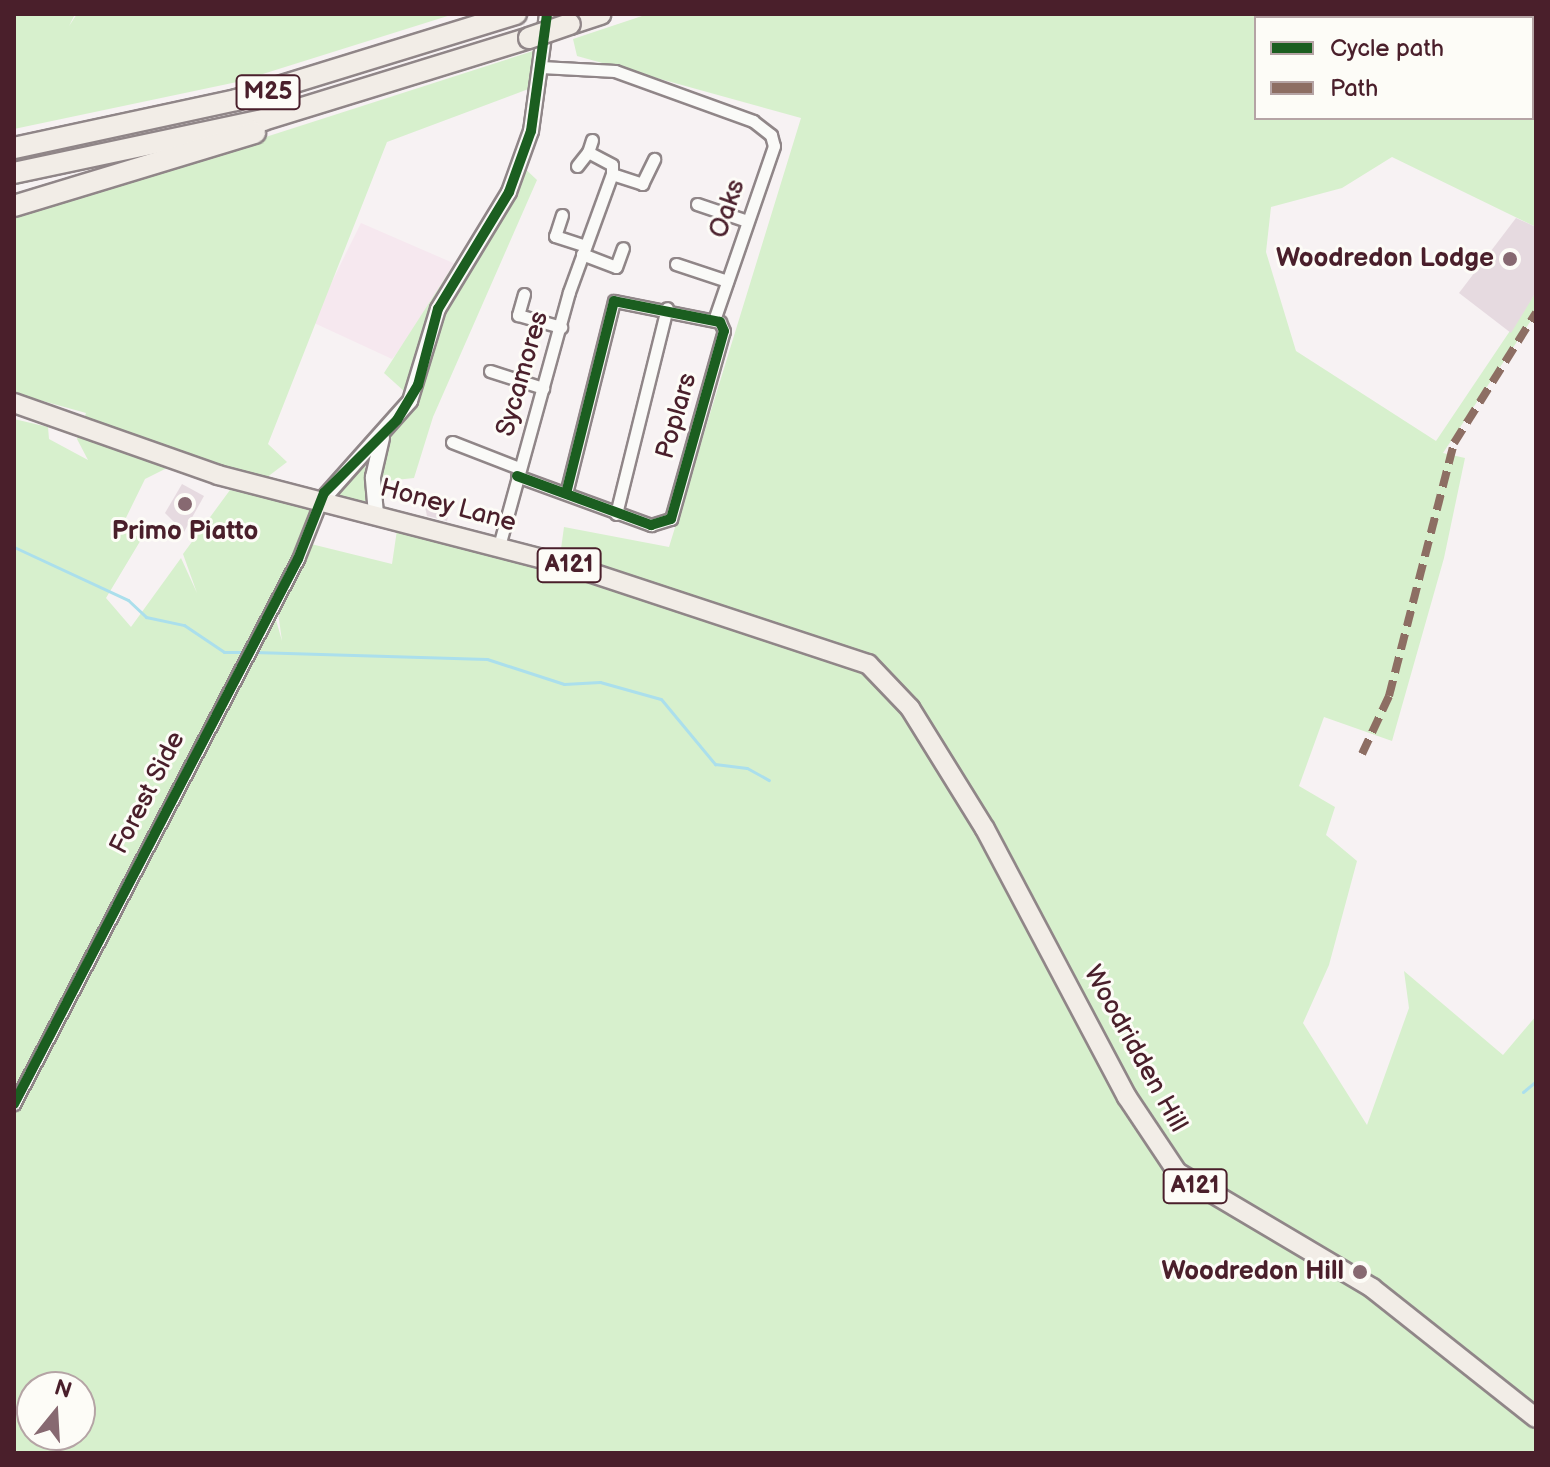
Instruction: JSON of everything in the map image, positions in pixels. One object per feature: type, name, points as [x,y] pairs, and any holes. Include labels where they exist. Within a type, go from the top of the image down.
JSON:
[{"type":"highway","name":"M25","points":[[14,148],[236,100],[516,14]]},
{"type":"highway","name":"M25","points":[[14,173],[317,105],[600,14]]},
{"type":"highway","name":"M25","points":[[14,206],[224,145],[317,105]]},
{"type":"main road","name":"Honey Lane","points":[[14,403],[218,475],[499,546],[868,664]]},
{"type":"main road","name":"Woodridden Hill","points":[[868,664],[910,708],[985,829],[1127,1097],[1177,1172],[1372,1288],[1536,1418]]},
{"type":"street","points":[[376,514],[374,458],[384,434],[418,385],[438,309],[509,192],[531,131],[547,14]]},
{"type":"street","name":"Oaks","points":[[541,67],[615,71],[753,121],[771,135],[774,146],[714,320]]},
{"type":"street","points":[[577,166],[590,146],[612,165],[612,174],[642,184],[654,159]]},
{"type":"street","name":"Sycamores","points":[[499,546],[569,292],[612,174]]},
{"type":"street","points":[[697,204],[747,221]]},
{"type":"street","points":[[562,215],[555,236],[616,267],[623,248]]},
{"type":"street","points":[[676,264],[727,281]]},
{"type":"street","points":[[524,294],[518,315],[561,327]]},
{"type":"street","points":[[566,493],[614,301],[667,308],[714,320]]},
{"type":"street","points":[[452,442],[616,514],[667,308]]},
{"type":"street","name":"Poplars","points":[[616,514],[651,525],[671,519],[724,331],[714,320]]},
{"type":"street","points":[[490,371],[543,388]]},
{"type":"street","points":[[321,501],[350,462],[384,434]]},
{"type":"street","name":"Forest Side","points":[[14,1104],[298,559],[321,501]]},
{"type":"shaded area","points":[[361,223],[467,269],[392,359],[312,322]]},
{"type":"green space","points":[[14,14],[75,14],[69,26],[77,14],[454,14],[237,82],[14,129]]},
{"type":"green space","points":[[648,14],[1522,14],[1254,16],[1254,120],[1534,120],[1534,42],[1536,43],[1536,227],[1392,157],[1342,188],[1271,207],[1266,252],[1296,351],[1436,441],[1536,292],[1536,313],[1443,453],[1465,458],[1444,558],[1392,741],[1324,717],[1299,786],[1335,807],[1326,835],[1357,861],[1329,965],[1303,1023],[1367,1125],[1409,1008],[1404,971],[1503,1055],[1536,1016],[1536,1417],[1377,1285],[1189,1180],[1143,1110],[945,750],[862,657],[763,618],[579,562],[585,555],[560,556],[564,527],[669,547],[801,118],[577,56],[573,39]]},
{"type":"green space","points":[[533,51],[531,88],[387,142],[268,444],[287,462],[266,478],[189,457],[145,479],[120,530],[142,538],[106,598],[131,627],[181,558],[197,593],[183,554],[230,490],[315,508],[270,599],[282,641],[277,605],[311,544],[392,564],[398,523],[668,601],[868,674],[896,701],[1028,917],[1153,1156],[1200,1199],[1384,1305],[1536,1431],[1536,1453],[14,1453],[14,419],[48,427],[49,439],[88,460],[77,439],[86,413],[14,393],[14,218]]},
{"type":"green space","points":[[519,163],[537,180],[433,417],[414,478],[377,482],[385,437],[416,402],[384,373]]},
{"type":"green space","points":[[365,457],[367,502],[334,496]]},
{"type":"building","name":"Woodredon Lodge","points":[[1516,218],[1536,227],[1536,292],[1511,333],[1459,293]]},
{"type":"building","name":"Primo Piatto","points":[[182,484],[204,496],[184,532],[165,513]]},
{"type":"building","points":[[424,502],[450,509],[447,521],[427,516]]},
{"type":"waterway","points":[[14,547],[128,600],[146,617],[184,625],[224,652],[246,652]]},
{"type":"waterway","points":[[254,652],[487,659],[564,684],[600,682],[661,699],[715,764],[747,768],[769,780]]},
{"type":"waterway","points":[[1523,1092],[1536,1081]]},
{"type":"marked path","points":[[1362,754],[1389,696],[1454,443],[1536,313]]},
{"type":"cycle path","points":[[14,1104],[298,559],[324,493],[397,420],[418,385],[438,309],[509,192],[531,131],[547,14]]},
{"type":"cycle path","points":[[517,476],[651,525],[671,519],[724,331],[720,322],[614,301],[566,493]]},
{"type":"place","name":"Woodredon Lodge","points":[[1510,259]]},
{"type":"place","name":"Primo Piatto","points":[[185,504]]},
{"type":"place","name":"Woodredon Hill","points":[[1360,1272]]}]
